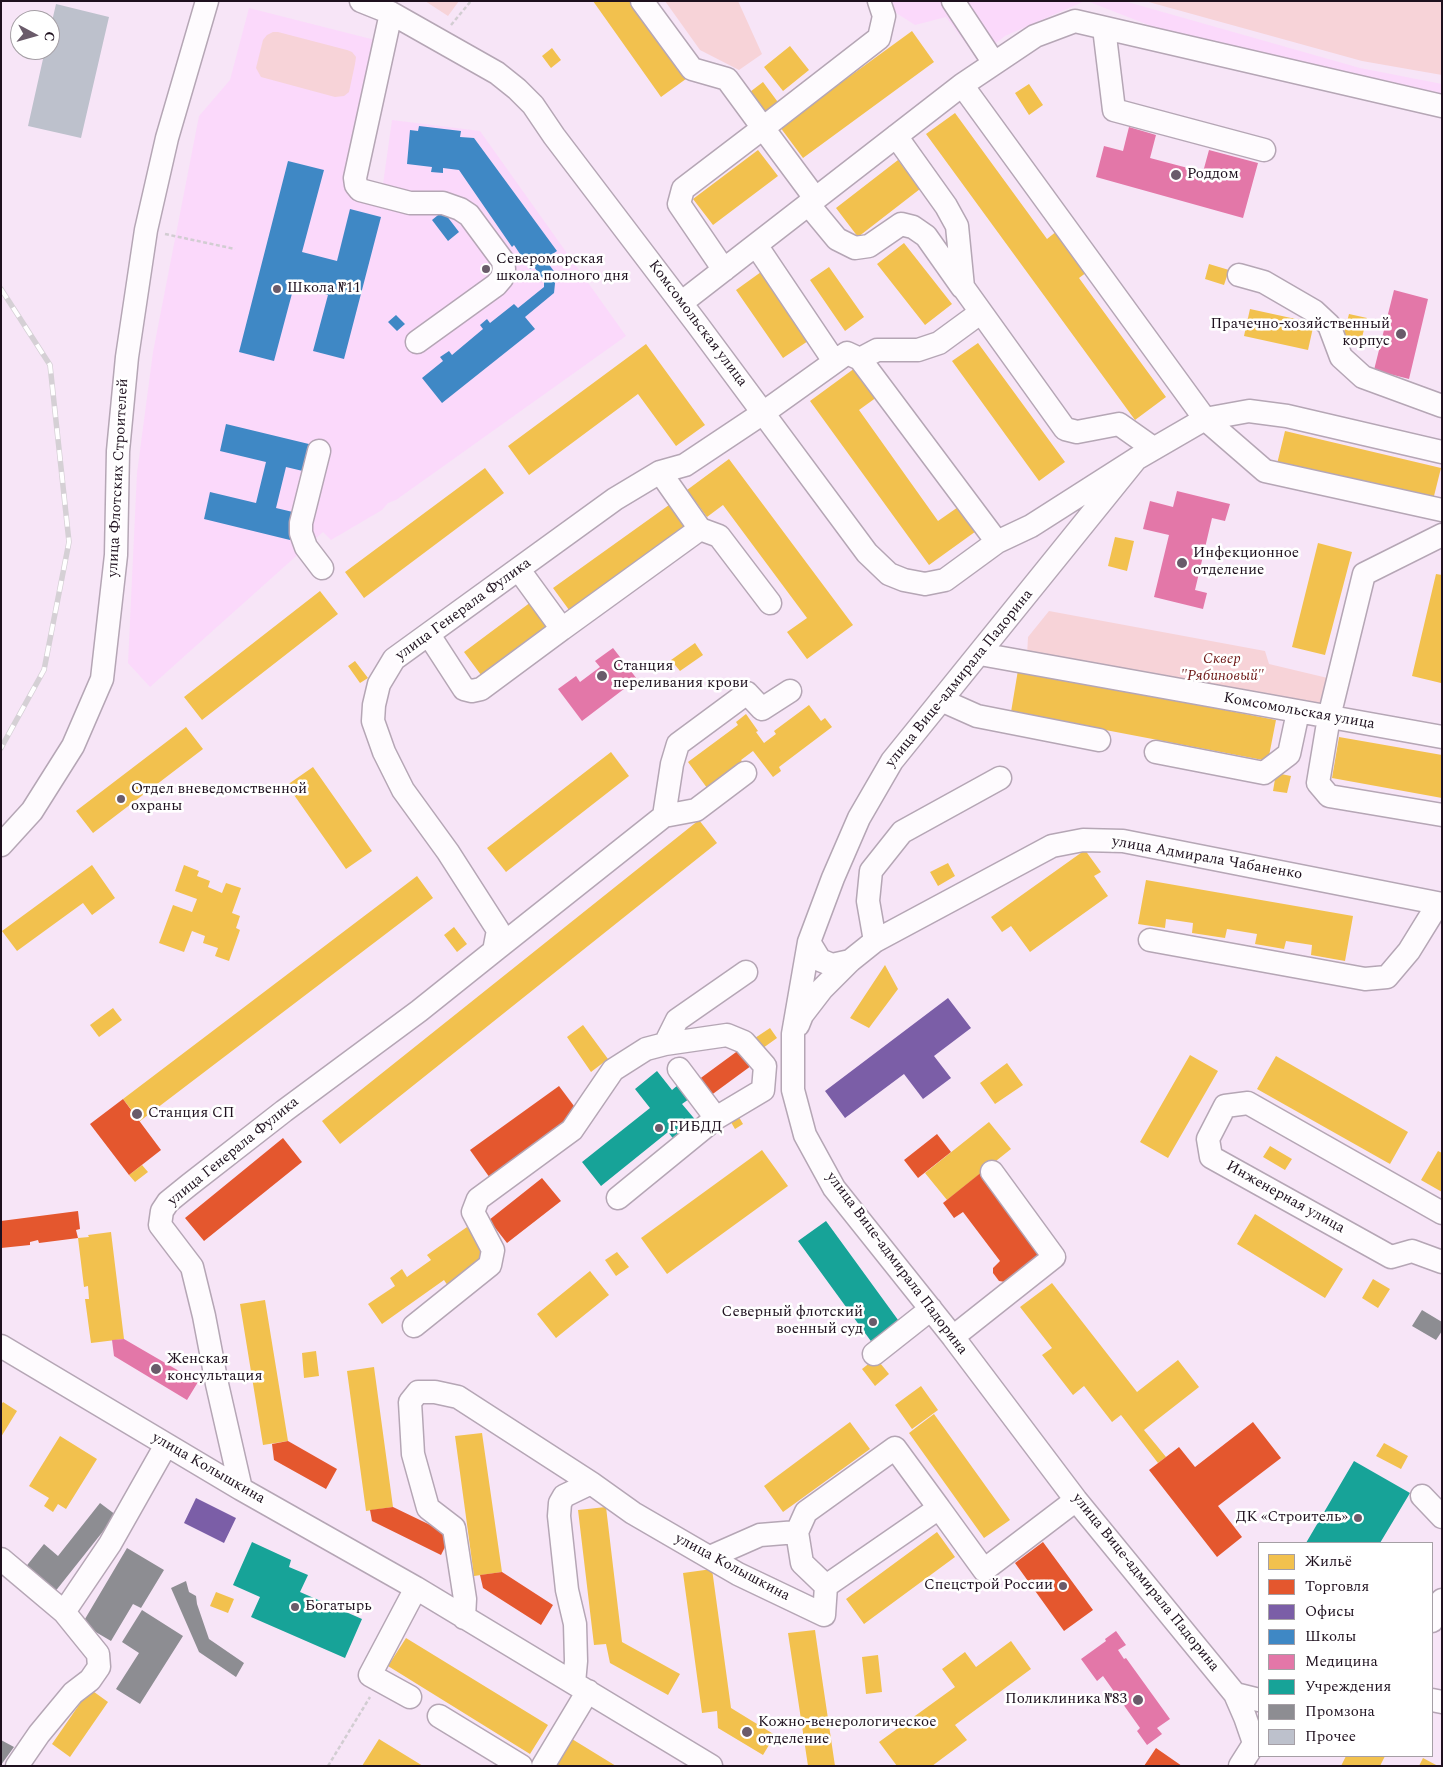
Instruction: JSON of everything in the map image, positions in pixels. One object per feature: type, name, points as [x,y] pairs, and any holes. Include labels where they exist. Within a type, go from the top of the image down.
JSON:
[{"type":"street","name":"улица Флотских Строителей","points":[[1,845],[32,811],[73,746],[102,680],[116,555],[118,451],[127,357],[146,230],[167,138],[208,1]]},
{"type":"street","name":"Комсомольская улица","points":[[361,1],[391,13],[497,73],[533,105],[560,144],[681,303],[866,553],[889,574],[904,580],[925,584],[945,580],[997,542],[1031,526],[1144,453],[1205,419],[1249,411],[1259,412],[1287,416],[1442,452]]},
{"type":"street","points":[[642,1],[692,68],[727,79],[763,128],[837,239],[855,248],[869,246],[901,224],[913,226],[926,236],[1065,429],[1077,432],[1119,424],[1144,453]]},
{"type":"street","points":[[724,270],[679,204],[683,190],[879,38],[884,16],[879,1]]},
{"type":"street","points":[[953,1],[994,63]]},
{"type":"street","points":[[391,13],[355,178],[356,185],[360,190],[410,203],[443,203],[460,209],[469,215],[502,261],[504,269],[502,278],[496,285],[417,342]]},
{"type":"street","points":[[681,303],[962,85],[1035,36],[1075,21],[1442,106]]},
{"type":"street","points":[[1104,28],[1114,110],[1264,150]]},
{"type":"street","points":[[962,85],[1205,419],[1265,471],[1442,510]]},
{"type":"street","points":[[896,136],[946,206],[957,226],[963,288]]},
{"type":"street","points":[[756,245],[834,361],[847,353],[860,358],[997,542]]},
{"type":"street","points":[[1239,275],[1264,282],[1314,310],[1329,325],[1341,357],[1363,377],[1442,406]]},
{"type":"street","points":[[860,358],[877,350],[918,350],[939,343],[980,313]]},
{"type":"street","name":"улица Генерала Фулика","points":[[494,951],[498,930],[448,852],[403,790],[384,752],[373,720],[379,684],[394,659],[615,499],[660,472],[685,465],[763,414],[834,361]]},
{"type":"street","points":[[319,451],[301,523],[301,533],[306,547],[322,568]]},
{"type":"street","name":"Комсомольская улица","points":[[1058,556],[1144,453]]},
{"type":"street","points":[[660,472],[700,529],[719,536],[770,603]]},
{"type":"street","points":[[1031,526],[1051,529],[1057,536],[1058,556]]},
{"type":"street","points":[[428,635],[464,689],[472,691],[481,689],[700,529]]},
{"type":"street","points":[[1442,535],[1364,574],[1329,717],[1318,783],[1329,796],[1442,815]]},
{"type":"street","name":"улица Вице-адмирала Падорина","points":[[1058,556],[892,761],[859,818],[833,878],[809,942],[799,990],[793,1034],[793,1090],[805,1135],[834,1188],[953,1337],[1076,1500],[1234,1694],[1256,1740]]},
{"type":"street","points":[[519,570],[562,630]]},
{"type":"street","name":"Комсомольская улица","points":[[980,654],[1442,737]]},
{"type":"street","points":[[745,773],[696,810],[664,816],[672,764],[678,744],[747,693],[762,709],[790,690]]},
{"type":"street","points":[[941,700],[977,716],[1099,740]]},
{"type":"street","points":[[1156,752],[1264,773],[1289,754],[1298,712]]},
{"type":"street","points":[[875,941],[868,901],[871,871],[902,832],[1000,778]]},
{"type":"street","name":"улица Генерала Фулика","points":[[241,1489],[192,1267],[160,1225],[162,1211],[168,1202],[205,1172],[419,1010],[664,816]]},
{"type":"street","name":"улица Адмирала Чабаненко","points":[[793,1034],[802,1015],[822,989],[850,961],[875,941],[1052,846],[1083,840],[1123,841],[1440,904]]},
{"type":"street","points":[[1150,940],[1365,979],[1387,977],[1409,951],[1440,904]]},
{"type":"street","points":[[809,942],[820,960],[832,965],[850,961]]},
{"type":"street","points":[[666,1044],[677,1020],[746,972]]},
{"type":"street","points":[[414,1326],[490,1265],[493,1250],[473,1212],[478,1199],[572,1130],[613,1070],[646,1049],[666,1044],[727,1035],[744,1042],[765,1066],[763,1090]]},
{"type":"street","points":[[679,1069],[716,1118]]},
{"type":"street","points":[[618,1198],[716,1118],[763,1090],[793,1090]]},
{"type":"street","name":"Инженерная улица","points":[[1442,1213],[1248,1103],[1226,1106],[1208,1138],[1211,1157],[1391,1258],[1412,1251],[1442,1262]]},
{"type":"street","points":[[953,1337],[1050,1272],[1054,1257],[992,1172]]},
{"type":"street","points":[[874,1354],[931,1309]]},
{"type":"street","name":"улица Колышкина","points":[[1,1346],[61,1380],[241,1489],[416,1588],[711,1766]]},
{"type":"street","name":"улица Колышкина","points":[[464,1618],[465,1599],[454,1528],[428,1508],[413,1454],[410,1402],[418,1392],[435,1392],[458,1396],[592,1483],[633,1513],[738,1574],[824,1615],[826,1586]]},
{"type":"street","points":[[64,1612],[110,1544],[166,1445]]},
{"type":"street","points":[[939,1508],[826,1586],[802,1563],[797,1532],[806,1512],[895,1448],[939,1508],[984,1570],[1076,1500]]},
{"type":"street","points":[[543,1766],[581,1687],[576,1661],[575,1624],[567,1590],[559,1516],[560,1503],[564,1496],[592,1483]]},
{"type":"street","points":[[1422,1496],[1442,1517]]},
{"type":"street","points":[[710,1557],[760,1535],[797,1532]]},
{"type":"street","points":[[1,1559],[64,1612],[98,1654],[99,1667],[90,1680],[73,1693],[39,1734],[17,1766]]},
{"type":"street","points":[[410,1696],[370,1675],[416,1588]]},
{"type":"street","points":[[1433,1619],[1442,1600]]},
{"type":"street","points":[[1234,1694],[1258,1700]]},
{"type":"street","points":[[439,1716],[521,1766]]},
{"type":"street","points":[[1240,1766],[1256,1740]]},
{"type":"path","points":[[438,40],[471,1]]},
{"type":"path","points":[[146,230],[235,250]]},
{"type":"path","points":[[328,1766],[380,1680]]},
{"type":"shaded area","points":[[887,1],[1085,1],[1005,36],[977,58],[946,17],[915,25],[890,9]]},
{"type":"shaded area","points":[[1087,1],[1124,1],[1360,68],[1442,84],[1442,97],[1192,42]]},
{"type":"shaded area","points":[[249,8],[379,41],[346,175],[383,184],[392,120],[480,131],[626,336],[396,500],[388,503],[382,510],[331,540],[323,532],[150,687],[128,663],[137,473],[153,352],[199,116],[230,80]]},
{"type":"green space","points":[[425,1],[459,1],[448,16]]},
{"type":"green space","points":[[665,1],[738,1],[762,54],[739,70],[700,50]]},
{"type":"green space","points":[[1145,1],[1442,1],[1442,75],[1362,61]]},
{"type":"green space","points":[[273,32],[352,52],[356,57],[349,92],[344,96],[335,97],[261,77],[256,68],[263,40]]},
{"type":"green space","name":"Сквер \"Рябиновый\"","points":[[1049,611],[1265,651],[1269,664],[1336,680],[1322,704],[1312,708],[1027,656],[1028,637]]},
{"type":"building: Жильё","points":[[593,1],[637,1],[690,76],[661,97]]},
{"type":"building: Жильё","points":[[912,31],[934,62],[803,158],[780,127]]},
{"type":"building: Жильё","points":[[790,46],[809,70],[783,91],[764,67]]},
{"type":"building: Жильё","points":[[552,48],[561,60],[551,68],[542,56]]},
{"type":"building: Жильё","points":[[763,82],[783,109],[766,122],[746,95]]},
{"type":"building: Жильё","points":[[1029,84],[1043,105],[1029,115],[1015,93]]},
{"type":"building: Жильё","points":[[955,113],[1047,239],[1057,231],[1087,272],[1079,278],[1166,397],[1135,420],[926,134]]},
{"type":"building: Жильё","points":[[758,150],[778,176],[713,225],[693,199]]},
{"type":"building: Жильё","points":[[898,160],[920,189],[858,237],[836,208]]},
{"type":"building: Жильё","points":[[904,243],[952,304],[925,325],[877,264]]},
{"type":"building: Жильё","points":[[1209,264],[1229,270],[1224,285],[1205,279]]},
{"type":"building: Жильё","points":[[829,267],[864,317],[845,331],[810,280]]},
{"type":"building: Жильё","points":[[761,272],[808,341],[783,358],[736,290]]},
{"type":"building: Жильё","points":[[1250,309],[1314,323],[1308,350],[1244,336]]},
{"type":"building: Жильё","points":[[1349,314],[1367,318],[1360,345],[1342,341]]},
{"type":"building: Жильё","points":[[978,343],[1065,462],[1039,481],[952,361]]},
{"type":"building: Жильё","points":[[646,344],[705,425],[676,446],[638,394],[529,475],[508,446]]},
{"type":"building: Жильё","points":[[855,368],[877,397],[859,410],[938,521],[961,505],[979,529],[929,565],[810,401]]},
{"type":"building: Жильё","points":[[1285,431],[1441,468],[1433,500],[1277,464]]},
{"type":"building: Жильё","points":[[729,459],[853,625],[807,659],[787,632],[807,618],[723,505],[707,517],[687,490]]},
{"type":"building: Жильё","points":[[485,468],[504,493],[364,598],[345,572]]},
{"type":"building: Жильё","points":[[669,505],[687,531],[572,614],[553,588]]},
{"type":"building: Жильё","points":[[1115,537],[1134,541],[1127,571],[1108,566]]},
{"type":"building: Жильё","points":[[1318,543],[1352,552],[1325,655],[1292,647]]},
{"type":"building: Жильё","points":[[1436,574],[1442,575],[1441,683],[1412,676]]},
{"type":"building: Жильё","points":[[320,591],[338,614],[202,720],[184,697]]},
{"type":"building: Жильё","points":[[531,602],[551,629],[484,679],[464,652]]},
{"type":"building: Жильё","points":[[695,643],[703,655],[680,671],[671,660]]},
{"type":"building: Жильё","points":[[355,661],[368,678],[360,683],[348,666]]},
{"type":"building: Жильё","points":[[1018,670],[1276,720],[1268,761],[1011,712]]},
{"type":"building: Жильё","points":[[809,705],[821,721],[825,718],[832,727],[779,767],[781,771],[773,777],[753,751],[741,760],[745,765],[710,792],[688,762],[738,725],[736,722],[746,714],[764,743],[776,734],[774,731]]},
{"type":"building: Жильё","points":[[186,727],[203,749],[93,833],[76,811]]},
{"type":"building: Жильё","points":[[1339,737],[1442,755],[1442,798],[1332,778]]},
{"type":"building: Жильё","points":[[611,752],[629,776],[506,872],[487,848]]},
{"type":"building: Жильё","points":[[313,767],[372,851],[346,869],[287,785]]},
{"type":"building: Жильё","points":[[1276,773],[1291,776],[1287,793],[1273,791]]},
{"type":"building: Жильё","points":[[699,820],[717,843],[340,1144],[322,1121]]},
{"type":"building: Жильё","points":[[1085,850],[1101,872],[1094,876],[1108,896],[1030,952],[1011,926],[1002,932],[991,917]]},
{"type":"building: Жильё","points":[[948,863],[955,876],[938,886],[930,872]]},
{"type":"building: Жильё","points":[[92,865],[115,898],[92,915],[83,903],[17,951],[2,931]]},
{"type":"building: Жильё","points":[[184,865],[199,871],[197,876],[210,881],[208,887],[222,893],[226,883],[241,888],[232,913],[240,916],[236,928],[240,930],[229,961],[215,956],[218,948],[203,943],[205,936],[192,931],[184,952],[159,943],[173,905],[192,912],[197,899],[175,891]]},
{"type":"building: Жильё","points":[[417,876],[433,898],[140,1121],[123,1099]]},
{"type":"building: Жильё","points":[[1146,880],[1353,916],[1345,961],[1311,955],[1312,945],[1286,941],[1284,949],[1255,944],[1257,934],[1227,929],[1225,938],[1192,933],[1193,923],[1166,919],[1165,928],[1138,924]]},
{"type":"building: Жильё","points":[[454,927],[467,944],[457,952],[444,935]]},
{"type":"building: Жильё","points":[[885,965],[898,989],[869,1028],[850,1018]]},
{"type":"building: Жильё","points":[[113,1008],[122,1020],[99,1037],[90,1025]]},
{"type":"building: Жильё","points":[[583,1025],[608,1059],[591,1072],[567,1037]]},
{"type":"building: Жильё","points":[[770,1028],[777,1038],[763,1048],[755,1038]]},
{"type":"building: Жильё","points":[[1190,1055],[1218,1071],[1168,1158],[1140,1142]]},
{"type":"building: Жильё","points":[[1276,1056],[1408,1132],[1390,1164],[1257,1089]]},
{"type":"building: Жильё","points":[[1007,1063],[1023,1085],[995,1104],[980,1083]]},
{"type":"building: Жильё","points":[[736,1112],[743,1124],[735,1129],[728,1117]]},
{"type":"building: Жильё","points":[[989,1122],[1011,1149],[947,1200],[925,1173]]},
{"type":"building: Жильё","points":[[1270,1146],[1292,1159],[1285,1170],[1263,1157]]},
{"type":"building: Жильё","points":[[762,1150],[788,1186],[667,1274],[641,1238]]},
{"type":"building: Жильё","points":[[1438,1151],[1442,1153],[1442,1192],[1421,1180]]},
{"type":"building: Жильё","points":[[142,1165],[148,1172],[135,1182],[129,1175]]},
{"type":"building: Жильё","points":[[1255,1214],[1343,1269],[1325,1298],[1237,1244]]},
{"type":"building: Жильё","points":[[467,1227],[489,1258],[448,1286],[444,1280],[382,1324],[368,1304],[395,1286],[390,1278],[402,1269],[407,1277],[431,1260],[427,1255]]},
{"type":"building: Жильё","points":[[111,1232],[124,1339],[91,1343],[85,1299],[89,1299],[88,1286],[84,1287],[78,1238]]},
{"type":"building: Жильё","points":[[617,1252],[629,1267],[616,1276],[605,1260]]},
{"type":"building: Жильё","points":[[590,1271],[609,1295],[556,1338],[537,1314]]},
{"type":"building: Жильё","points":[[1373,1279],[1390,1289],[1378,1308],[1362,1298]]},
{"type":"building: Жильё","points":[[1052,1283],[1137,1392],[1178,1360],[1199,1387],[1144,1430],[1166,1457],[1158,1463],[1121,1415],[1112,1422],[1084,1386],[1073,1395],[1042,1355],[1052,1348],[1020,1307]]},
{"type":"building: Жильё","points":[[265,1300],[288,1441],[263,1445],[240,1304]]},
{"type":"building: Жильё","points":[[316,1351],[319,1376],[304,1378],[302,1353]]},
{"type":"building: Жильё","points":[[876,1358],[889,1374],[875,1386],[862,1369]]},
{"type":"building: Жильё","points":[[374,1367],[393,1507],[366,1511],[347,1371]]},
{"type":"building: Жильё","points":[[921,1386],[938,1410],[912,1429],[895,1405]]},
{"type":"building: Жильё","points":[[3,1402],[17,1411],[1,1437],[1,1405]]},
{"type":"building: Жильё","points":[[934,1414],[1010,1520],[984,1538],[909,1433]]},
{"type":"building: Жильё","points":[[850,1422],[870,1449],[783,1512],[764,1486]]},
{"type":"building: Жильё","points":[[482,1433],[502,1572],[474,1576],[455,1436]]},
{"type":"building: Жильё","points":[[60,1436],[97,1459],[66,1509],[58,1504],[53,1512],[44,1506],[49,1498],[29,1486]]},
{"type":"building: Жильё","points":[[1384,1443],[1408,1456],[1401,1469],[1376,1456]]},
{"type":"building: Жильё","points":[[606,1507],[622,1642],[680,1674],[668,1695],[610,1663],[606,1644],[594,1645],[578,1510]]},
{"type":"building: Жильё","points":[[937,1532],[955,1557],[864,1624],[846,1599]]},
{"type":"building: Жильё","points":[[712,1569],[731,1708],[775,1735],[763,1755],[718,1728],[717,1711],[702,1713],[683,1573]]},
{"type":"building: Жильё","points":[[216,1592],[234,1599],[228,1613],[210,1606]]},
{"type":"building: Жильё","points":[[815,1630],[835,1766],[808,1766],[788,1633]]},
{"type":"building: Жильё","points":[[406,1638],[548,1725],[530,1754],[388,1666]]},
{"type":"building: Жильё","points":[[1011,1641],[1031,1669],[955,1725],[967,1740],[932,1766],[897,1766],[879,1742],[955,1687],[942,1669],[965,1652],[976,1667]]},
{"type":"building: Жильё","points":[[878,1655],[882,1692],[866,1694],[862,1657]]},
{"type":"building: Жильё","points":[[90,1689],[108,1702],[70,1757],[52,1744]]},
{"type":"building: Жильё","points":[[379,1739],[423,1766],[362,1766]]},
{"type":"building: Жильё","points":[[572,1739],[616,1766],[556,1766]]},
{"type":"building: Жильё","points":[[1346,1757],[1384,1757],[1380,1766],[1341,1766]]},
{"type":"building: Жильё","points":[[1423,1758],[1438,1766],[1419,1766]]},
{"type":"building: Торговля","points":[[743,1047],[755,1063],[710,1096],[698,1080]]},
{"type":"building: Торговля","points":[[559,1086],[580,1114],[490,1178],[470,1150]]},
{"type":"building: Торговля","points":[[123,1099],[161,1150],[129,1175],[90,1124]]},
{"type":"building: Торговля","points":[[937,1134],[951,1152],[918,1178],[904,1160]]},
{"type":"building: Торговля","points":[[283,1138],[302,1162],[204,1241],[185,1218]]},
{"type":"building: Торговля","points":[[983,1171],[1046,1253],[1005,1282],[999,1281],[993,1273],[993,1268],[1000,1261],[963,1212],[954,1218],[943,1203]]},
{"type":"building: Торговля","points":[[542,1178],[561,1201],[507,1243],[489,1220]]},
{"type":"building: Торговля","points":[[78,1211],[80,1229],[76,1230],[78,1238],[39,1243],[38,1240],[30,1242],[30,1245],[1,1248],[1,1221]]},
{"type":"building: Торговля","points":[[1253,1422],[1281,1458],[1218,1506],[1242,1537],[1217,1557],[1149,1470],[1179,1447],[1195,1467]]},
{"type":"building: Торговля","points":[[288,1441],[337,1469],[326,1489],[274,1460],[272,1444]]},
{"type":"building: Торговля","points":[[393,1507],[451,1535],[441,1555],[372,1521],[370,1510]]},
{"type":"building: Торговля","points":[[1043,1542],[1093,1610],[1064,1631],[1015,1563]]},
{"type":"building: Торговля","points":[[502,1572],[553,1605],[541,1625],[483,1588],[480,1575]]},
{"type":"building: Торговля","points":[[1156,1748],[1182,1766],[1144,1766]]},
{"type":"building: Офисы","points":[[948,998],[971,1028],[934,1056],[951,1078],[923,1099],[904,1074],[845,1118],[825,1091]]},
{"type":"building: Офисы","points":[[196,1498],[236,1518],[224,1543],[184,1523]]},
{"type":"building: Школы","points":[[419,126],[461,131],[460,137],[474,138],[557,251],[545,259],[556,274],[554,293],[525,317],[535,329],[442,403],[422,378],[443,361],[440,357],[449,351],[452,355],[483,329],[480,325],[487,319],[490,323],[514,304],[518,308],[544,287],[544,280],[534,267],[530,269],[514,245],[512,247],[459,170],[443,168],[443,173],[431,172],[432,167],[407,164],[410,130],[418,131]]},
{"type":"building: Школы","points":[[288,161],[324,170],[302,252],[337,261],[350,209],[381,217],[344,359],[313,351],[328,295],[294,286],[274,361],[239,352]]},
{"type":"building: Школы","points":[[443,211],[459,232],[448,241],[432,220]]},
{"type":"building: Школы","points":[[396,315],[405,324],[397,331],[388,322]]},
{"type":"building: Школы","points":[[226,424],[313,445],[307,472],[286,467],[276,508],[297,513],[290,540],[204,519],[210,492],[256,503],[266,462],[220,451]]},
{"type":"building: Медицина","name":"Роддом","points":[[1129,127],[1156,135],[1150,158],[1203,172],[1209,150],[1258,163],[1243,218],[1096,177],[1104,146],[1123,151]]},
{"type":"building: Медицина","name":"Прачечно-хозяйственный корпус","points":[[1394,290],[1428,299],[1409,379],[1374,370]]},
{"type":"building: Медицина","name":"Инфекционное отделение","points":[[1177,491],[1230,504],[1225,521],[1212,518],[1195,590],[1207,593],[1203,609],[1154,597],[1169,535],[1143,529],[1150,501],[1173,507]]},
{"type":"building: Медицина","points":[[613,648],[637,679],[582,721],[558,689],[576,676],[580,682],[600,667],[595,661]]},
{"type":"building: Медицина","name":"Женская консультация","points":[[124,1339],[198,1382],[187,1400],[114,1356],[112,1340]]},
{"type":"building: Медицина","name":"Поликлиника №83","points":[[1116,1631],[1126,1645],[1118,1650],[1124,1659],[1126,1658],[1170,1719],[1157,1728],[1162,1734],[1147,1745],[1137,1731],[1140,1728],[1103,1676],[1097,1681],[1081,1659],[1106,1641],[1105,1639]]},
{"type":"building: Учреждения","name":"ГИБДД","points":[[657,1071],[672,1090],[678,1085],[689,1099],[682,1104],[698,1123],[675,1141],[668,1132],[601,1186],[582,1162],[650,1108],[635,1089]]},
{"type":"building: Учреждения","points":[[826,1221],[901,1324],[873,1344],[798,1241]]},
{"type":"building: Учреждения","name":"ДК «Строитель»","points":[[1354,1461],[1410,1493],[1381,1542],[1307,1542]]},
{"type":"building: Учреждения","name":"Богатырь","points":[[252,1542],[291,1560],[289,1567],[308,1575],[300,1592],[362,1619],[345,1658],[251,1617],[260,1597],[233,1585]]},
{"type":"building: Промзона","points":[[1422,1310],[1442,1322],[1442,1331],[1436,1340],[1412,1326]]},
{"type":"building: Промзона","points":[[100,1503],[116,1515],[54,1593],[24,1569],[44,1544],[58,1556]]},
{"type":"building: Промзона","points":[[127,1548],[164,1570],[141,1608],[133,1604],[111,1641],[82,1624]]},
{"type":"building: Промзона","points":[[186,1581],[189,1592],[196,1596],[209,1639],[244,1663],[236,1677],[199,1652],[171,1588]]},
{"type":"building: Промзона","points":[[142,1610],[183,1636],[140,1704],[116,1689],[139,1653],[122,1642]]},
{"type":"building: Промзона","points":[[1,1740],[14,1747],[1,1765]]},
{"type":"building: Прочее","points":[[56,4],[109,17],[81,138],[28,126],[43,60],[60,60],[60,10],[55,10]]},
{"type":"railway","points":[[1,289],[50,365],[69,542],[44,670],[1,748]]},
{"type":"place","name":"Роддом","points":[[1176,175]]},
{"type":"place","name":"Североморская школа полного дня","points":[[486,269]]},
{"type":"place","name":"Школа №11","points":[[277,289]]},
{"type":"place","name":"Прачечно-хозяйственный корпус","points":[[1401,334]]},
{"type":"place","name":"Инфекционное отделение","points":[[1182,563]]},
{"type":"place","name":"Станция переливания крови","points":[[602,676]]},
{"type":"place","name":"Отдел вневедомственной охраны","points":[[121,799]]},
{"type":"place","name":"Станция СП","points":[[137,1114]]},
{"type":"place","name":"ГИБДД","points":[[659,1128]]},
{"type":"place","name":"Северный флотский военный суд","points":[[873,1322]]},
{"type":"place","name":"Женская консультация","points":[[156,1369]]},
{"type":"place","name":"ДК «Строитель»","points":[[1358,1518]]},
{"type":"place","name":"Спецстрой России","points":[[1063,1586]]},
{"type":"place","name":"Богатырь","points":[[295,1607]]},
{"type":"place","name":"Поликлиника №83","points":[[1138,1700]]},
{"type":"place","name":"Кожно-венерологическое отделение","points":[[747,1732]]}]
